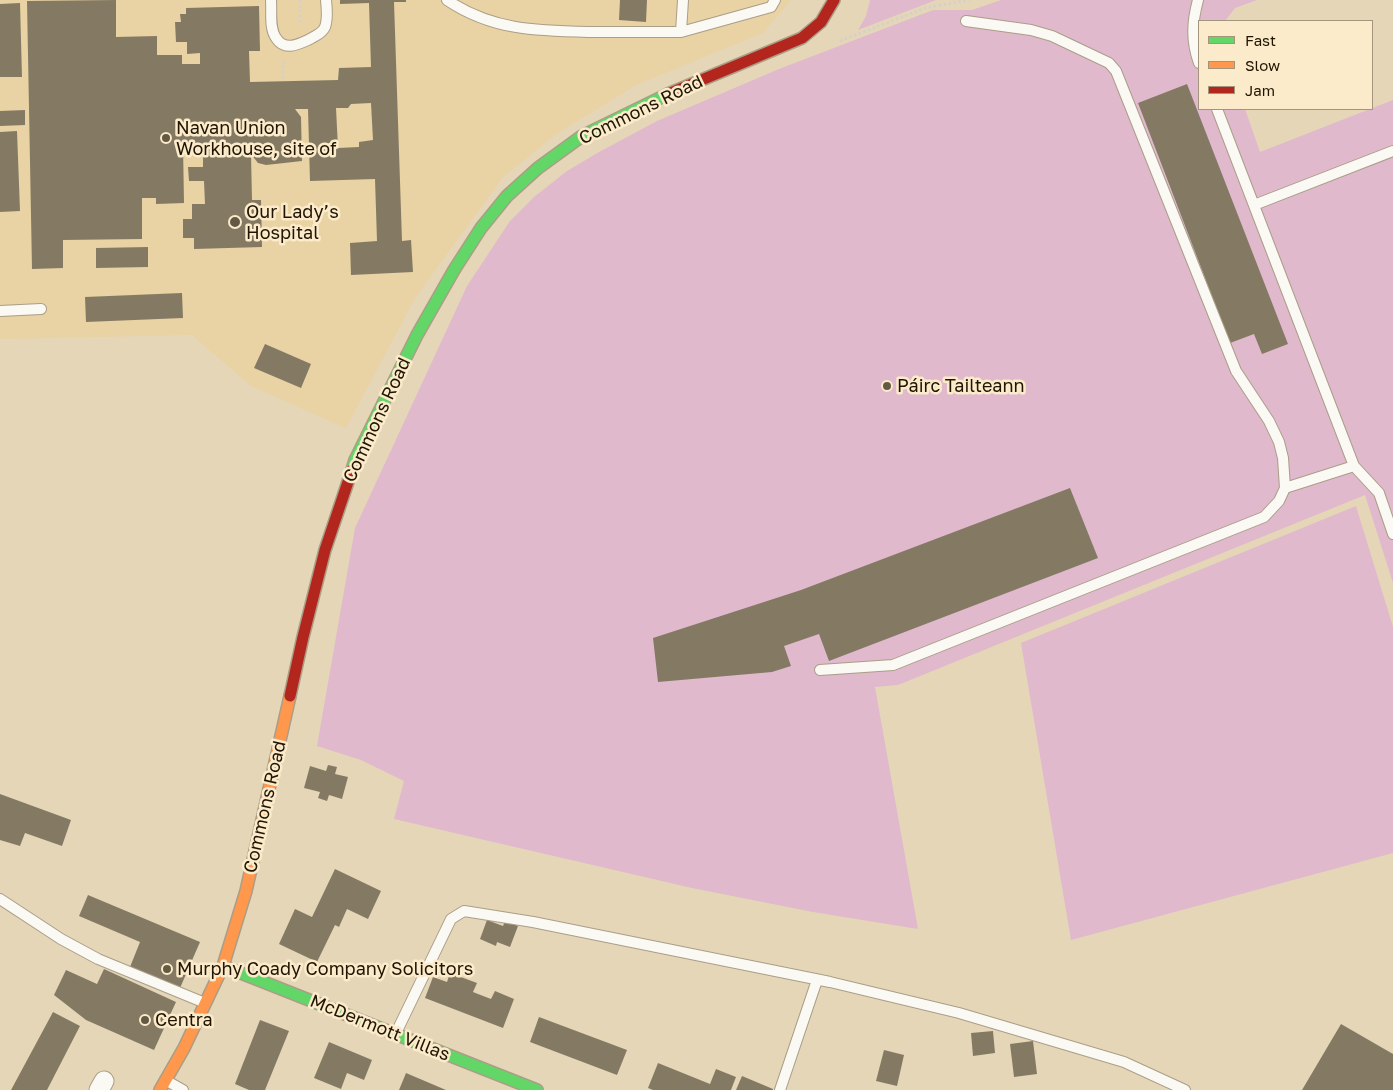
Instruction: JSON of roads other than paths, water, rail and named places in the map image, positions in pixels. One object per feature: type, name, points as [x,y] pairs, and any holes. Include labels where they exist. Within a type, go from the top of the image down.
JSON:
[{"type":"street","name":"Commons Road","points":[[163,1085],[184,1048],[223,966],[246,891],[303,638],[325,550],[355,460],[412,343],[454,270],[481,228],[508,196],[538,168],[582,136],[682,87],[802,38],[814,31],[827,16],[834,0]]},
{"type":"street","name":"McDermott Villas","points":[[223,966],[537,1090]]},
{"type":"lane","points":[[271,0],[273,30],[276,38],[282,44],[295,46],[321,33],[327,19],[326,0]]},
{"type":"lane","points":[[447,0],[483,20],[520,29],[576,32],[681,32],[771,7],[775,0]]},
{"type":"lane","points":[[681,32],[683,0]]},
{"type":"lane","points":[[1198,0],[1192,25],[1193,40],[1198,58]]},
{"type":"lane","points":[[820,670],[893,665],[1264,517],[1279,501],[1285,488],[1283,458],[1279,442],[1269,421],[1236,371],[1116,71],[1109,63],[1093,54],[1052,36],[1031,30],[966,21]]},
{"type":"lane","points":[[1217,110],[1354,466],[1379,493],[1393,534]]},
{"type":"lane","points":[[1254,205],[1393,151]]},
{"type":"lane","points":[[0,311],[41,309]]},
{"type":"lane","points":[[1285,488],[1354,466]]},
{"type":"lane","points":[[0,899],[61,939],[98,959],[206,1003]]},
{"type":"lane","points":[[395,1034],[451,919],[464,912],[532,922],[817,980],[959,1013],[1124,1062],[1185,1090]]},
{"type":"lane","points":[[780,1090],[817,980]]},
{"type":"lane","points":[[163,1085],[183,1090]]},
{"type":"place","name":"Navan Union Workhouse, site of","points":[[166,138]]},
{"type":"place","name":"Our Lady’s Hospital","points":[[235,222]]},
{"type":"place","name":"Páirc Tailteann","points":[[887,386]]},
{"type":"place","name":"Murphy Coady Company Solicitors","points":[[167,969]]},
{"type":"place","name":"Centra","points":[[145,1020]]}]
